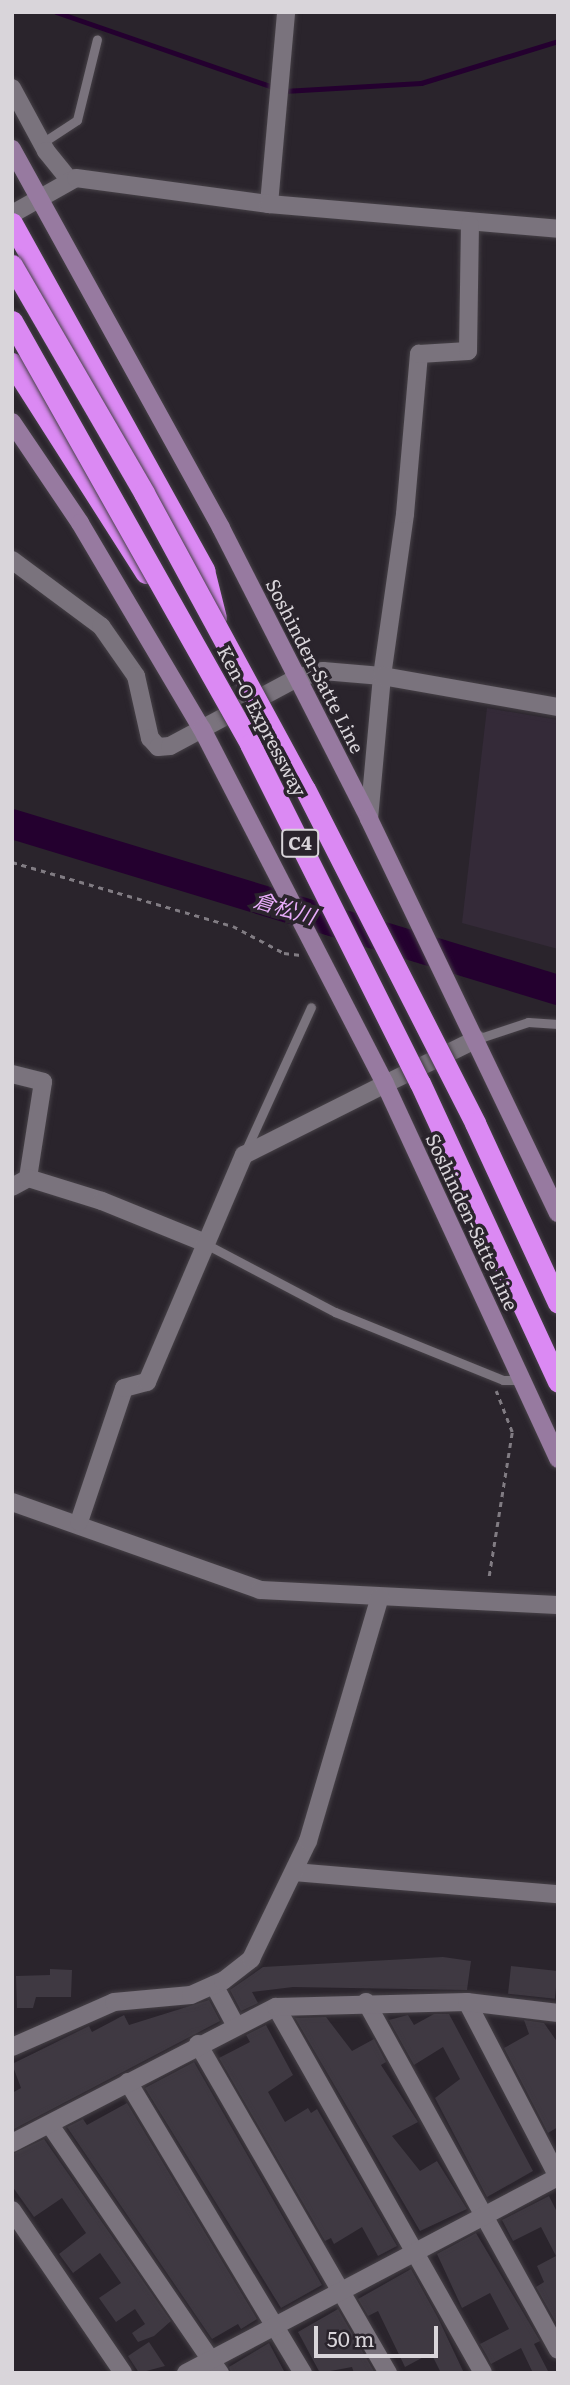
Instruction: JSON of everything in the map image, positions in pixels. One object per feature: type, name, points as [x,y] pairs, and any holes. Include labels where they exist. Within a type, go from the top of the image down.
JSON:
[{"type":"highway","points":[[12,223],[204,570],[218,626]]},
{"type":"highway","name":"Ken-O Expressway","points":[[12,265],[218,626],[402,977],[558,1303]]},
{"type":"highway","name":"Ken-O Expressway","points":[[12,321],[177,609],[414,1072],[558,1382]]},
{"type":"highway","points":[[12,363],[133,557],[177,609]]},
{"type":"main road","name":"Soshinden-Satte Line","points":[[12,149],[191,469],[369,819],[477,1039],[558,1213]]},
{"type":"main road","name":"Soshinden-Satte Line","points":[[12,422],[80,523],[202,729],[385,1084],[524,1380],[558,1459]]},
{"type":"street","points":[[269,204],[286,12]]},
{"type":"street","points":[[12,88],[42,143],[69,179]]},
{"type":"street","points":[[12,214],[69,179],[470,225],[558,229]]},
{"type":"street","points":[[369,819],[382,676],[405,514],[419,354],[468,351],[470,225]]},
{"type":"street","points":[[12,560],[101,626],[136,676],[150,738],[158,747],[202,729],[297,678],[323,671],[382,676],[558,707]]},
{"type":"street","points":[[79,1522],[124,1388],[147,1382],[202,1242],[244,1155],[477,1039]]},
{"type":"street","points":[[12,1074],[43,1082],[20,1182],[102,1201],[202,1242]]},
{"type":"street","points":[[12,1502],[79,1522],[260,1590],[558,1605]]},
{"type":"street","points":[[12,2048],[114,2002],[191,1995],[214,1985],[251,1959],[308,1841],[380,1597]]},
{"type":"street","points":[[294,1872],[558,1894]]},
{"type":"street","points":[[214,1985],[236,2026]]},
{"type":"street","points":[[366,2002],[558,2350]]},
{"type":"street","points":[[12,2143],[198,2044],[276,2007],[366,2002],[467,2002],[558,2013]]},
{"type":"street","points":[[186,2373],[216,2365],[276,2325],[558,2177],[467,2002]]},
{"type":"street","points":[[276,2007],[483,2373]]},
{"type":"street","points":[[198,2044],[388,2373]]},
{"type":"street","points":[[128,2082],[303,2373]]},
{"type":"street","points":[[50,2125],[216,2365]]},
{"type":"street","points":[[12,2210],[19,2233],[123,2373]]},
{"type":"lane","points":[[42,143],[78,120],[97,39]]},
{"type":"lane","points":[[244,1155],[311,1007]]},
{"type":"lane","points":[[477,1039],[528,1022],[558,1024]]},
{"type":"lane","points":[[202,1242],[335,1312],[496,1377],[524,1380]]},
{"type":"path","points":[[12,862],[233,926],[284,953],[315,950]]},
{"type":"path","points":[[489,1576],[512,1432],[496,1377]]},
{"type":"shaded area","points":[[487,708],[558,720],[558,949],[462,923]]},
{"type":"building","points":[[443,1957],[471,1961],[467,1990],[293,1987],[252,1992],[258,2003],[241,2011],[230,1990],[263,1967]]},
{"type":"building","points":[[511,1966],[558,1971],[555,1999],[508,1994]]},
{"type":"building","points":[[50,1969],[72,1970],[71,1997],[36,1997],[33,2008],[17,2008],[16,1976],[50,1975]]},
{"type":"building","points":[[209,2000],[220,2021],[12,2130],[12,2093],[21,2088],[12,2064],[89,2026],[92,2032],[124,2015],[129,2025]]},
{"type":"building","points":[[434,2014],[449,2014],[533,2171],[487,2197],[435,2098],[460,2079],[443,2047],[414,2065],[389,2020],[408,2015],[414,2025]]},
{"type":"building","points":[[326,2017],[352,2051],[374,2039],[386,2062],[381,2065],[418,2122],[392,2136],[420,2171],[437,2161],[467,2209],[420,2231],[295,2018]]},
{"type":"building","points":[[524,2020],[544,2023],[558,2043],[558,2127],[548,2133],[504,2048],[529,2034]]},
{"type":"building","points":[[266,2025],[293,2075],[268,2092],[285,2122],[308,2108],[311,2113],[317,2109],[397,2246],[378,2256],[362,2227],[334,2244],[331,2238],[325,2241],[219,2058],[250,2042],[246,2035]]},
{"type":"building","points":[[194,2062],[322,2285],[281,2308],[145,2088]]},
{"type":"building","points":[[127,2103],[257,2319],[241,2329],[238,2324],[212,2339],[67,2127],[83,2119],[87,2125]]},
{"type":"building","points":[[44,2139],[171,2321],[154,2336],[138,2342],[132,2333],[145,2324],[135,2309],[116,2322],[99,2298],[121,2283],[100,2253],[73,2273],[59,2254],[86,2233],[62,2198],[34,2217],[12,2186],[12,2154]]},
{"type":"building","points":[[549,2196],[558,2214],[558,2326],[536,2287],[544,2282],[537,2266],[556,2256],[541,2227],[513,2241],[502,2220]]},
{"type":"building","points":[[476,2233],[540,2341],[534,2344],[549,2373],[533,2373],[521,2348],[491,2364],[480,2344],[509,2329],[490,2293],[462,2308],[437,2254]]},
{"type":"building","points":[[411,2269],[464,2373],[441,2373],[431,2353],[405,2367],[378,2311],[368,2316],[358,2299]]},
{"type":"building","points":[[338,2309],[375,2373],[354,2373],[352,2367],[320,2373],[298,2332]]},
{"type":"building","points":[[149,2342],[165,2366],[139,2373],[128,2356]]},
{"type":"building","points":[[269,2343],[285,2373],[231,2373],[229,2367]]},
{"type":"waterway","points":[[56,12],[275,88]]},
{"type":"waterway","points":[[284,91],[421,83],[558,41]]},
{"type":"waterway","name":"倉松川","points":[[12,824],[558,990]]}]
